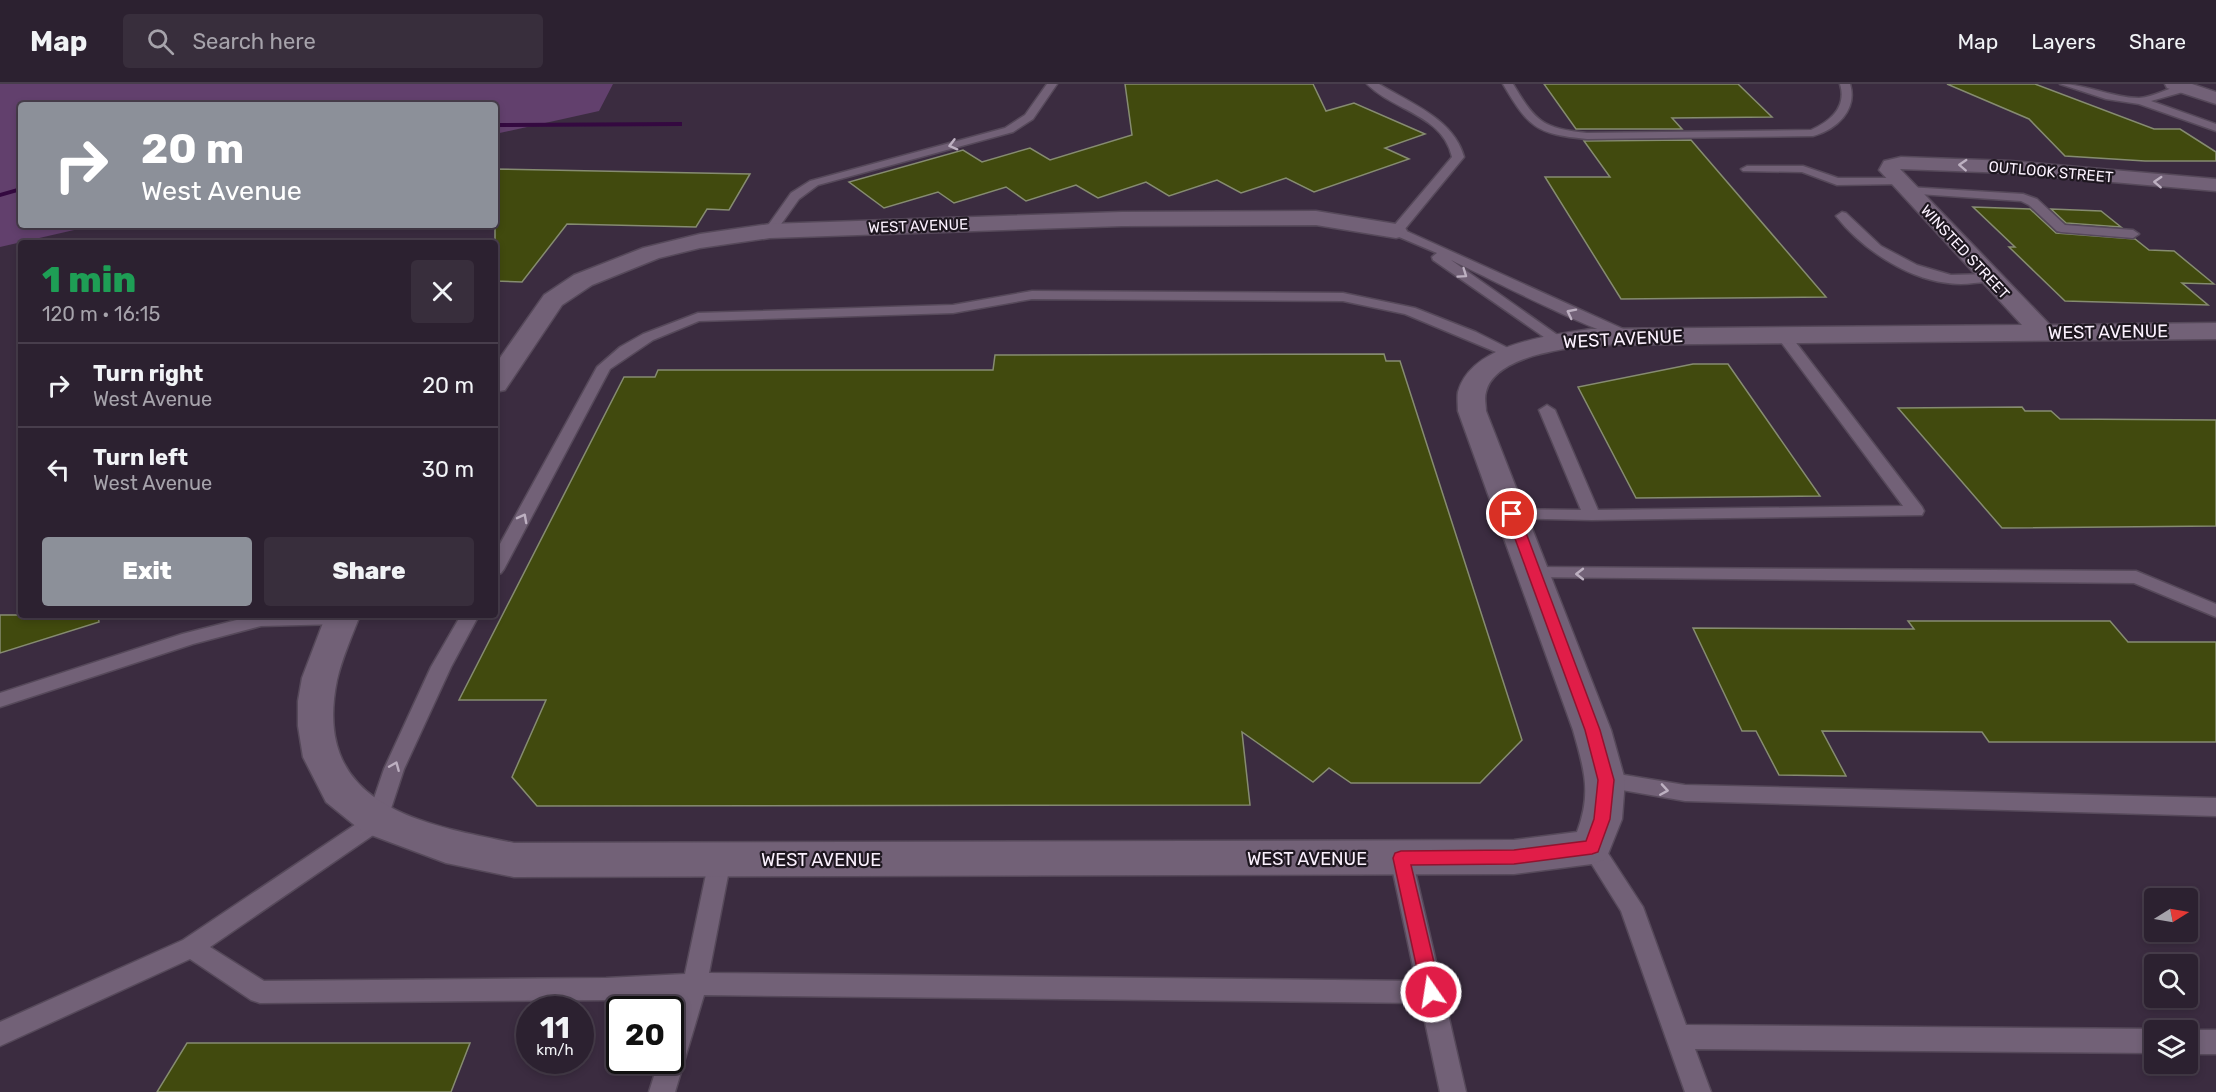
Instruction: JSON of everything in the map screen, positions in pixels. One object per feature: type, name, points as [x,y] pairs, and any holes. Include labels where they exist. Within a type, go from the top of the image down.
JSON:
[{"type":"street","points":[[2180,86],[2216,98]]},
{"type":"street","name":"OUTLOOK STREET","points":[[1899,181],[1891,165],[1939,163],[2048,170],[2141,181],[2216,185]]},
{"type":"street","name":"WINSTED STREET","points":[[1899,181],[1982,277],[2043,333]]},
{"type":"street","name":"WEST AVENUE","points":[[498,380],[554,300],[583,280],[651,253],[700,242],[770,231],[1122,219],[1316,218],[1396,231]]},
{"type":"street","name":"WEST AVENUE","points":[[343,618],[320,678],[316,700],[316,726],[322,757],[340,790],[377,821],[446,846],[514,860],[1514,857],[1592,847],[1602,819],[1606,780],[1592,730],[1472,411],[1472,392],[1479,376],[1491,365],[1513,354],[1559,341],[1625,336],[2216,331]]},
{"type":"lane","points":[[770,231],[795,196],[813,183],[1009,129],[1029,117],[1052,84]]},
{"type":"lane","points":[[1372,84],[1444,128],[1455,144],[1458,157],[1396,231]]},
{"type":"lane","points":[[1508,84],[1531,122],[1537,126],[1560,134],[1587,136],[1813,134],[1826,129],[1848,104],[1850,94],[1845,84]]},
{"type":"lane","points":[[2066,84],[2110,98],[2140,101],[2216,128]]},
{"type":"lane","points":[[2140,101],[2180,86]]},
{"type":"lane","points":[[1747,169],[1803,169],[1837,182],[1899,181],[2023,198],[2033,202],[2061,228],[2133,234]]},
{"type":"lane","points":[[1842,216],[1884,254],[1926,273],[1963,280],[1982,277]]},
{"type":"lane","points":[[1396,231],[1454,255],[1578,317],[1625,336]]},
{"type":"lane","points":[[1396,231],[1449,264],[1559,341]]},
{"type":"lane","points":[[498,563],[604,367],[627,347],[680,322],[698,317],[953,309],[1032,295],[1343,297],[1371,300],[1428,315],[1513,354]]},
{"type":"lane","points":[[1512,514],[1917,511],[1782,334]]},
{"type":"lane","points":[[1547,410],[1592,515]]},
{"type":"lane","points":[[1533,573],[2136,577],[2216,611]]},
{"type":"lane","points":[[0,700],[189,639],[261,620],[316,618]]},
{"type":"lane","points":[[0,1034],[191,947],[377,821],[394,769],[441,667],[468,618]]},
{"type":"lane","points":[[1606,780],[1685,793],[2216,807]]},
{"type":"lane","points":[[1592,847],[1631,907],[1698,1092]]},
{"type":"lane","points":[[1401,858],[1453,1092]]},
{"type":"lane","points":[[662,1092],[695,984],[720,860]]},
{"type":"lane","points":[[191,947],[260,992],[606,989],[695,984],[1431,992]]},
{"type":"lane","points":[[1679,1037],[2144,1041]]},
{"type":"lane","points":[[2198,1042],[2216,1042]]},
{"type":"shaded area","points":[[0,84],[613,84],[599,111],[498,133],[498,102],[18,102],[18,228],[83,228],[31,240],[18,240],[18,243],[0,247]]},
{"type":"building","points":[[1125,84],[1313,84],[1326,111],[1354,103],[1425,134],[1385,148],[1409,159],[1314,192],[1286,178],[1241,193],[1217,180],[1169,196],[1146,182],[1098,198],[1076,185],[1026,201],[1006,187],[954,203],[938,192],[884,208],[849,182],[963,150],[982,162],[1030,148],[1050,160],[1132,135]]},
{"type":"building","points":[[1544,84],[1738,84],[1772,117],[1672,118],[1682,129],[1576,129]]},
{"type":"building","points":[[1947,84],[2035,84],[2154,129],[2180,129],[2216,152],[2216,161],[2145,161],[2065,156],[2029,119]]},
{"type":"building","points":[[1691,140],[1826,297],[1621,299],[1545,177],[1610,177],[1584,141]]},
{"type":"building","points":[[498,169],[750,174],[729,210],[707,209],[696,227],[567,224],[522,282],[498,281],[498,240],[495,240],[495,228],[498,228]]},
{"type":"building","points":[[1973,207],[2030,209],[2056,233],[2135,239],[2149,250],[2174,251],[2214,284],[2182,283],[2208,305],[2065,301],[2009,247],[2015,247]]},
{"type":"building","points":[[2051,209],[2101,211],[2121,227],[2066,223]]},
{"type":"building","points":[[1384,354],[1386,361],[1400,361],[1522,740],[1480,783],[1351,783],[1329,768],[1313,782],[1242,732],[1250,805],[537,806],[512,777],[546,700],[459,700],[624,377],[655,377],[658,370],[993,370],[995,355]]},
{"type":"building","points":[[1693,364],[1728,364],[1820,496],[1636,498],[1578,387]]},
{"type":"building","points":[[2022,407],[2025,411],[2051,411],[2060,419],[2216,420],[2216,526],[2002,528],[1898,408]]},
{"type":"building","points":[[0,615],[18,615],[18,618],[98,618],[99,622],[0,653]]},
{"type":"building","points":[[1908,621],[2110,621],[2128,642],[2216,642],[2216,742],[1989,742],[1982,732],[1822,731],[1846,776],[1779,775],[1756,731],[1742,731],[1693,628],[1914,629]]},
{"type":"building","points":[[187,1043],[470,1043],[451,1092],[157,1092]]},
{"type":"waterway","points":[[498,125],[679,124]]},
{"type":"waterway","points":[[0,195],[18,190]]},
{"type":"route","points":[[1431,992],[1401,858],[1514,857],[1592,847],[1602,819],[1606,780],[1592,730],[1512,514]]}]
